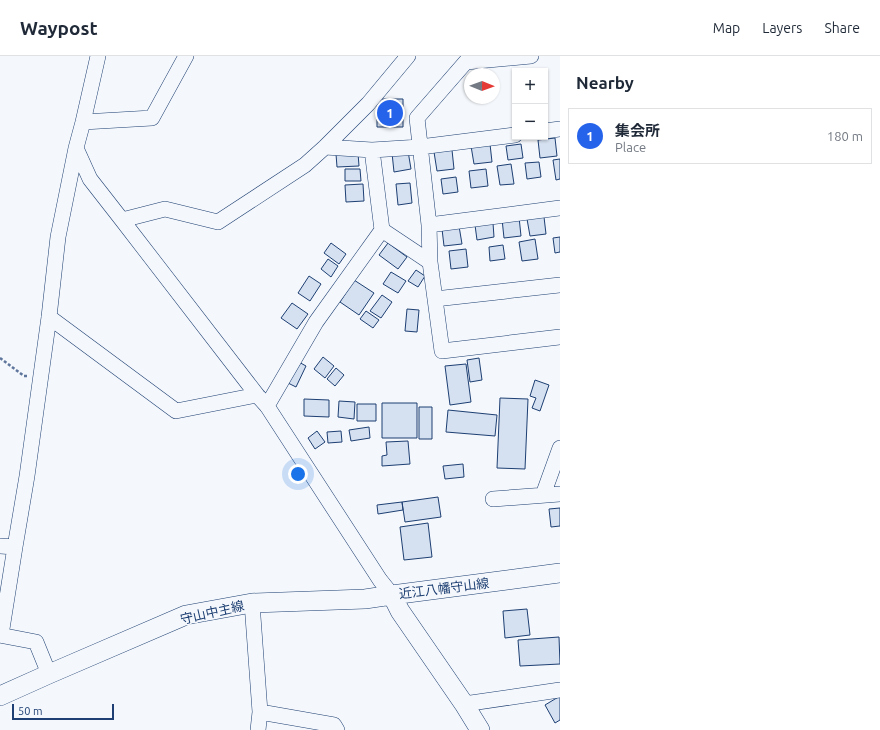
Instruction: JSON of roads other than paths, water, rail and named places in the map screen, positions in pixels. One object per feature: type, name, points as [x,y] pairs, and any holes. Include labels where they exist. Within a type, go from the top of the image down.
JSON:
[{"type":"main road","name":"近江八幡守山線","points":[[480,730],[464,704],[400,611],[392,594],[560,573]]},
{"type":"main road","name":"守山中主線","points":[[0,696],[186,615],[252,603],[365,599],[392,594]]},
{"type":"street","points":[[49,674],[36,642],[0,635],[7,547],[27,476],[49,317],[58,237],[76,148],[98,56]]},
{"type":"street","points":[[83,122],[152,118],[186,56]]},
{"type":"street","points":[[122,220],[165,210],[218,222],[305,165],[368,104],[408,56]]},
{"type":"street","points":[[531,56],[468,59],[417,118],[429,225],[430,262],[442,351],[560,337]]},
{"type":"street","points":[[548,131],[560,129]]},
{"type":"street","points":[[325,147],[372,150],[420,147],[512,135]]},
{"type":"street","points":[[76,148],[90,179],[267,406],[380,580],[392,594]]},
{"type":"street","points":[[267,406],[316,322],[382,230],[372,150]]},
{"type":"street","points":[[429,225],[560,208]]},
{"type":"street","points":[[382,230],[430,262]]},
{"type":"street","points":[[435,299],[560,285]]},
{"type":"street","points":[[49,317],[176,411],[257,395]]},
{"type":"street","points":[[543,495],[560,448]]},
{"type":"street","points":[[492,499],[560,494]]},
{"type":"street","points":[[252,603],[260,712],[258,730]]},
{"type":"street","points":[[464,704],[560,690]]},
{"type":"street","points":[[260,712],[334,725],[337,730]]},
{"type":"place","name":"集会所","points":[[390,113]]}]
